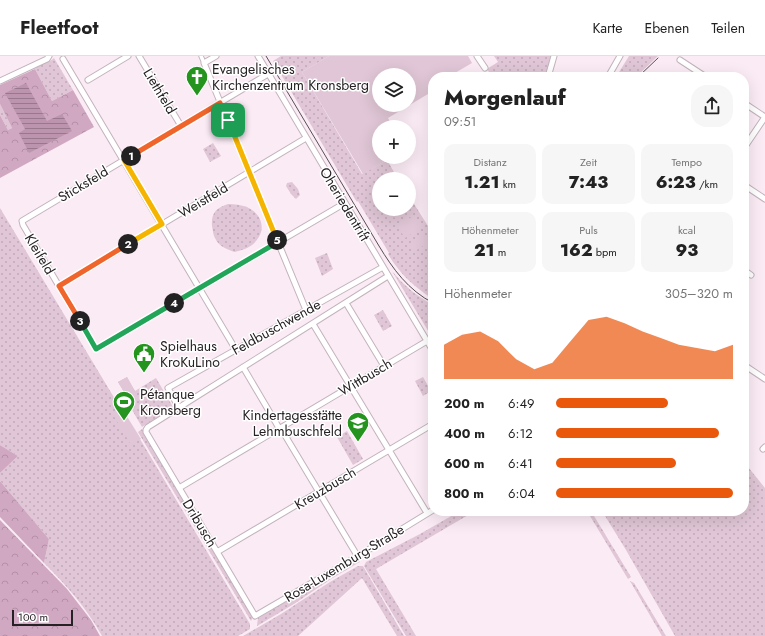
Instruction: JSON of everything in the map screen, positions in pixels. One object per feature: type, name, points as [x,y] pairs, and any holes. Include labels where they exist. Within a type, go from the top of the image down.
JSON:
[{"type":"street","points":[[0,80],[47,59],[49,56]]},
{"type":"street","points":[[88,80],[128,56]]},
{"type":"street","name":"Liethfeld","points":[[139,56],[181,126]]},
{"type":"street","points":[[201,56],[306,310]]},
{"type":"street","points":[[204,63],[216,56]]},
{"type":"street","name":"Oheriedentrift","points":[[258,56],[427,341]]},
{"type":"street","points":[[477,56],[485,68]]},
{"type":"street","points":[[549,72],[554,56]]},
{"type":"street","points":[[611,72],[620,56]]},
{"type":"street","points":[[63,59],[236,350]]},
{"type":"street","points":[[680,60],[698,72]]},
{"type":"street","name":"Sticksfeld","points":[[22,221],[268,74]]},
{"type":"street","points":[[749,106],[765,117],[749,141]]},
{"type":"street","name":"Weistfeld","points":[[59,286],[306,138]]},
{"type":"street","points":[[749,188],[765,199]]},
{"type":"street","points":[[200,288],[345,203]]},
{"type":"street","name":"Kleifeld","points":[[22,221],[22,224],[96,349],[200,288]]},
{"type":"street","name":"Feldbuschwende","points":[[179,408],[168,388],[383,267]]},
{"type":"street","name":"Feldbuschwende","points":[[146,430],[148,427],[388,276]]},
{"type":"street","points":[[346,303],[384,366]]},
{"type":"street","points":[[313,324],[427,514]]},
{"type":"street","name":"Wittbusch","points":[[179,488],[427,341]]},
{"type":"street","points":[[243,367],[358,556]]},
{"type":"street","points":[[749,368],[764,377]]},
{"type":"street","name":"Kreuzbusch","points":[[217,552],[428,427]]},
{"type":"street","name":"Dribusch","points":[[146,430],[255,616]]},
{"type":"street","name":"Rosa-Luxemburg-Straße","points":[[255,616],[427,514]]},
{"type":"shaded area","points":[[281,56],[329,56],[302,72],[362,174],[380,164],[389,164],[394,172],[372,172],[372,216],[416,216],[416,207],[428,226],[428,296],[408,279],[392,261],[388,254],[389,253],[358,201],[357,202],[273,61]]},
{"type":"shaded area","points":[[329,56],[468,56],[472,63],[457,72],[428,72],[428,94],[416,101],[416,68],[372,68],[372,112],[398,112],[388,118],[389,120],[372,120],[372,164],[380,164],[363,174],[302,72]]},
{"type":"shaded area","points":[[494,56],[555,56],[551,72],[489,72],[487,69],[498,62]]},
{"type":"shaded area","points":[[629,56],[658,56],[641,72],[619,72]]},
{"type":"shaded area","points":[[54,58],[73,90],[52,101],[35,69],[44,62],[50,61]]},
{"type":"shaded area","points":[[26,83],[47,121],[62,114],[72,131],[29,153],[19,133],[25,129],[5,93]]},
{"type":"shaded area","points":[[0,104],[12,128],[8,130],[0,115]]},
{"type":"shaded area","points":[[213,143],[221,156],[210,162],[203,149]]},
{"type":"shaded area","points":[[292,182],[298,189],[300,195],[296,199],[286,186],[287,183]]},
{"type":"shaded area","points":[[228,204],[236,204],[253,210],[262,224],[260,235],[257,240],[248,248],[235,252],[226,249],[216,241],[212,226],[213,214],[220,207]]},
{"type":"shaded area","points":[[0,208],[250,624],[250,629],[238,636],[102,636],[76,597],[44,563],[49,539],[0,481],[0,473],[18,456],[0,445]]},
{"type":"shaded area","points":[[413,216],[421,228],[405,238],[397,226]]},
{"type":"shaded area","points":[[423,235],[428,243],[415,251],[410,243]]},
{"type":"shaded area","points":[[327,253],[333,269],[322,276],[315,258]]},
{"type":"shaded area","points":[[392,271],[411,290],[428,302],[428,331]]},
{"type":"shaded area","points":[[383,310],[392,326],[383,331],[374,315]]},
{"type":"shaded area","points":[[127,377],[135,391],[156,378],[173,407],[142,427],[118,382]]},
{"type":"shaded area","points":[[127,377],[138,397],[130,402],[118,382]]},
{"type":"shaded area","points":[[423,377],[428,386],[428,393],[423,396],[415,381]]},
{"type":"shaded area","name":"Pétanque Kronsberg","points":[[121,407],[141,439],[131,445],[112,413]]},
{"type":"shaded area","points":[[142,429],[253,617],[251,621],[138,432]]},
{"type":"shaded area","points":[[347,431],[363,459],[353,465],[337,437]]},
{"type":"shaded area","points":[[749,468],[765,488],[765,636],[675,636],[605,516],[749,516]]},
{"type":"shaded area","points":[[451,516],[466,516],[376,569],[416,636],[406,636],[364,566],[366,562]]},
{"type":"shaded area","points":[[590,516],[594,516],[631,577],[628,579]]},
{"type":"shaded area","points":[[358,557],[360,562],[257,626],[258,617]]},
{"type":"shaded area","points":[[358,566],[363,566],[404,636],[397,636],[362,578],[298,636],[243,636],[281,614],[330,582]]},
{"type":"shaded area","points":[[630,581],[634,583],[666,636],[662,636]]},
{"type":"green space","points":[[35,69],[52,101],[73,90],[94,127],[0,178],[0,115],[8,130],[12,128],[0,104],[0,85]]},
{"type":"green space","points":[[0,445],[18,456],[0,473]]},
{"type":"green space","points":[[0,481],[49,539],[44,563],[0,517]]},
{"type":"green space","points":[[0,520],[67,589],[91,620],[100,636],[0,636]]},
{"type":"tram line","points":[[266,56],[390,263],[416,292],[428,300]]},
{"type":"tram line","points":[[643,72],[658,58]]},
{"type":"place","name":"Evangelisches Kirchenzentrum Kronsberg","points":[[197,96]]},
{"type":"place","name":"Spielhaus KroKuLino","points":[[144,374]]},
{"type":"place","name":"Pétanque Kronsberg","points":[[124,422]]},
{"type":"place","name":"Kindertagesstätte Lehmbuschfeld","points":[[358,442]]},
{"type":"route","points":[[220,103],[228,120],[278,242],[96,349],[59,286],[162,224],[124,160],[220,103]]}]
